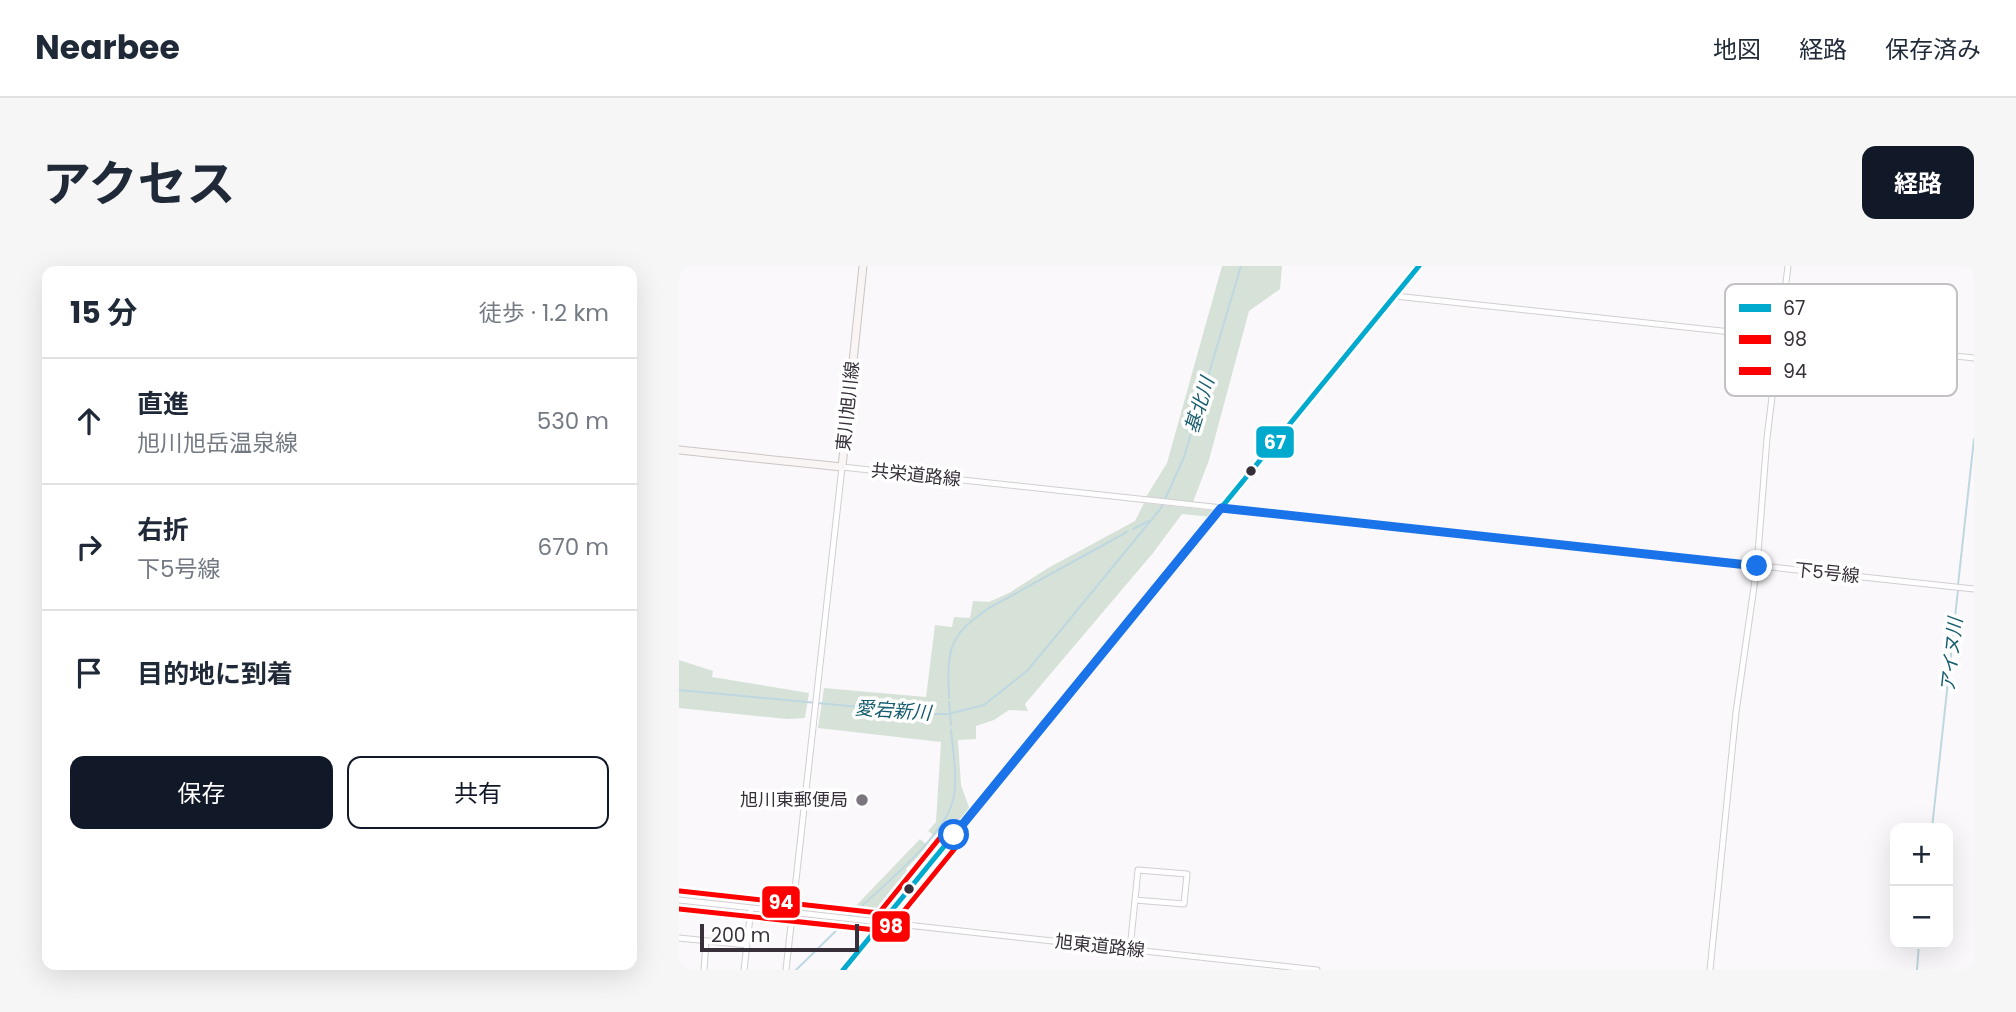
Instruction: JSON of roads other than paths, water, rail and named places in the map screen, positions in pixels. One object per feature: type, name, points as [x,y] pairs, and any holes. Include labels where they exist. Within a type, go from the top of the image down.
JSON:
[{"type":"main road","name":"東川旭川線","points":[[679,450],[842,467],[863,266]]},
{"type":"main road","points":[[843,970],[1419,266]]},
{"type":"street","points":[[1786,284],[1788,266]]},
{"type":"street","points":[[1395,296],[1725,331]]},
{"type":"street","points":[[1710,970],[1736,712],[1757,566],[1772,396]]},
{"type":"street","name":"共栄道路線","points":[[842,467],[1221,508]]},
{"type":"street","points":[[786,970],[842,467]]},
{"type":"street","name":"下5号線","points":[[1221,508],[1974,589]]},
{"type":"street","points":[[1130,949],[1138,870],[1187,874],[1184,904],[1135,900]]},
{"type":"street","name":"旭東道路線","points":[[679,900],[1317,970]]},
{"type":"street","points":[[744,970],[751,908]]},
{"type":"street","points":[[679,938],[747,945]]},
{"type":"street","points":[[704,970],[706,941]]},
{"type":"waterway","name":"愛宕新川","points":[[679,690],[933,714],[948,714],[984,705],[1028,670],[1161,508],[1184,457],[1241,266]]},
{"type":"waterway","name":"アイヌ川","points":[[1958,585],[1974,439]]},
{"type":"waterway","name":"基北川","points":[[1133,529],[1149,521]]},
{"type":"waterway","name":"基北川","points":[[949,698],[950,655],[965,627],[989,608],[1127,532]]},
{"type":"waterway","name":"アイヌ川","points":[[1933,823],[1958,590]]},
{"type":"waterway","name":"愛宕新川","points":[[949,702],[951,725]]},
{"type":"waterway","name":"基北川","points":[[851,916],[909,862],[947,815],[953,800],[955,783],[951,730]]},
{"type":"waterway","name":"基北川","points":[[796,970],[847,920]]},
{"type":"waterway","name":"アイヌ川","points":[[1917,970],[1919,949]]},
{"type":"place","name":"旭川東郵便局","points":[[862,800]]}]
